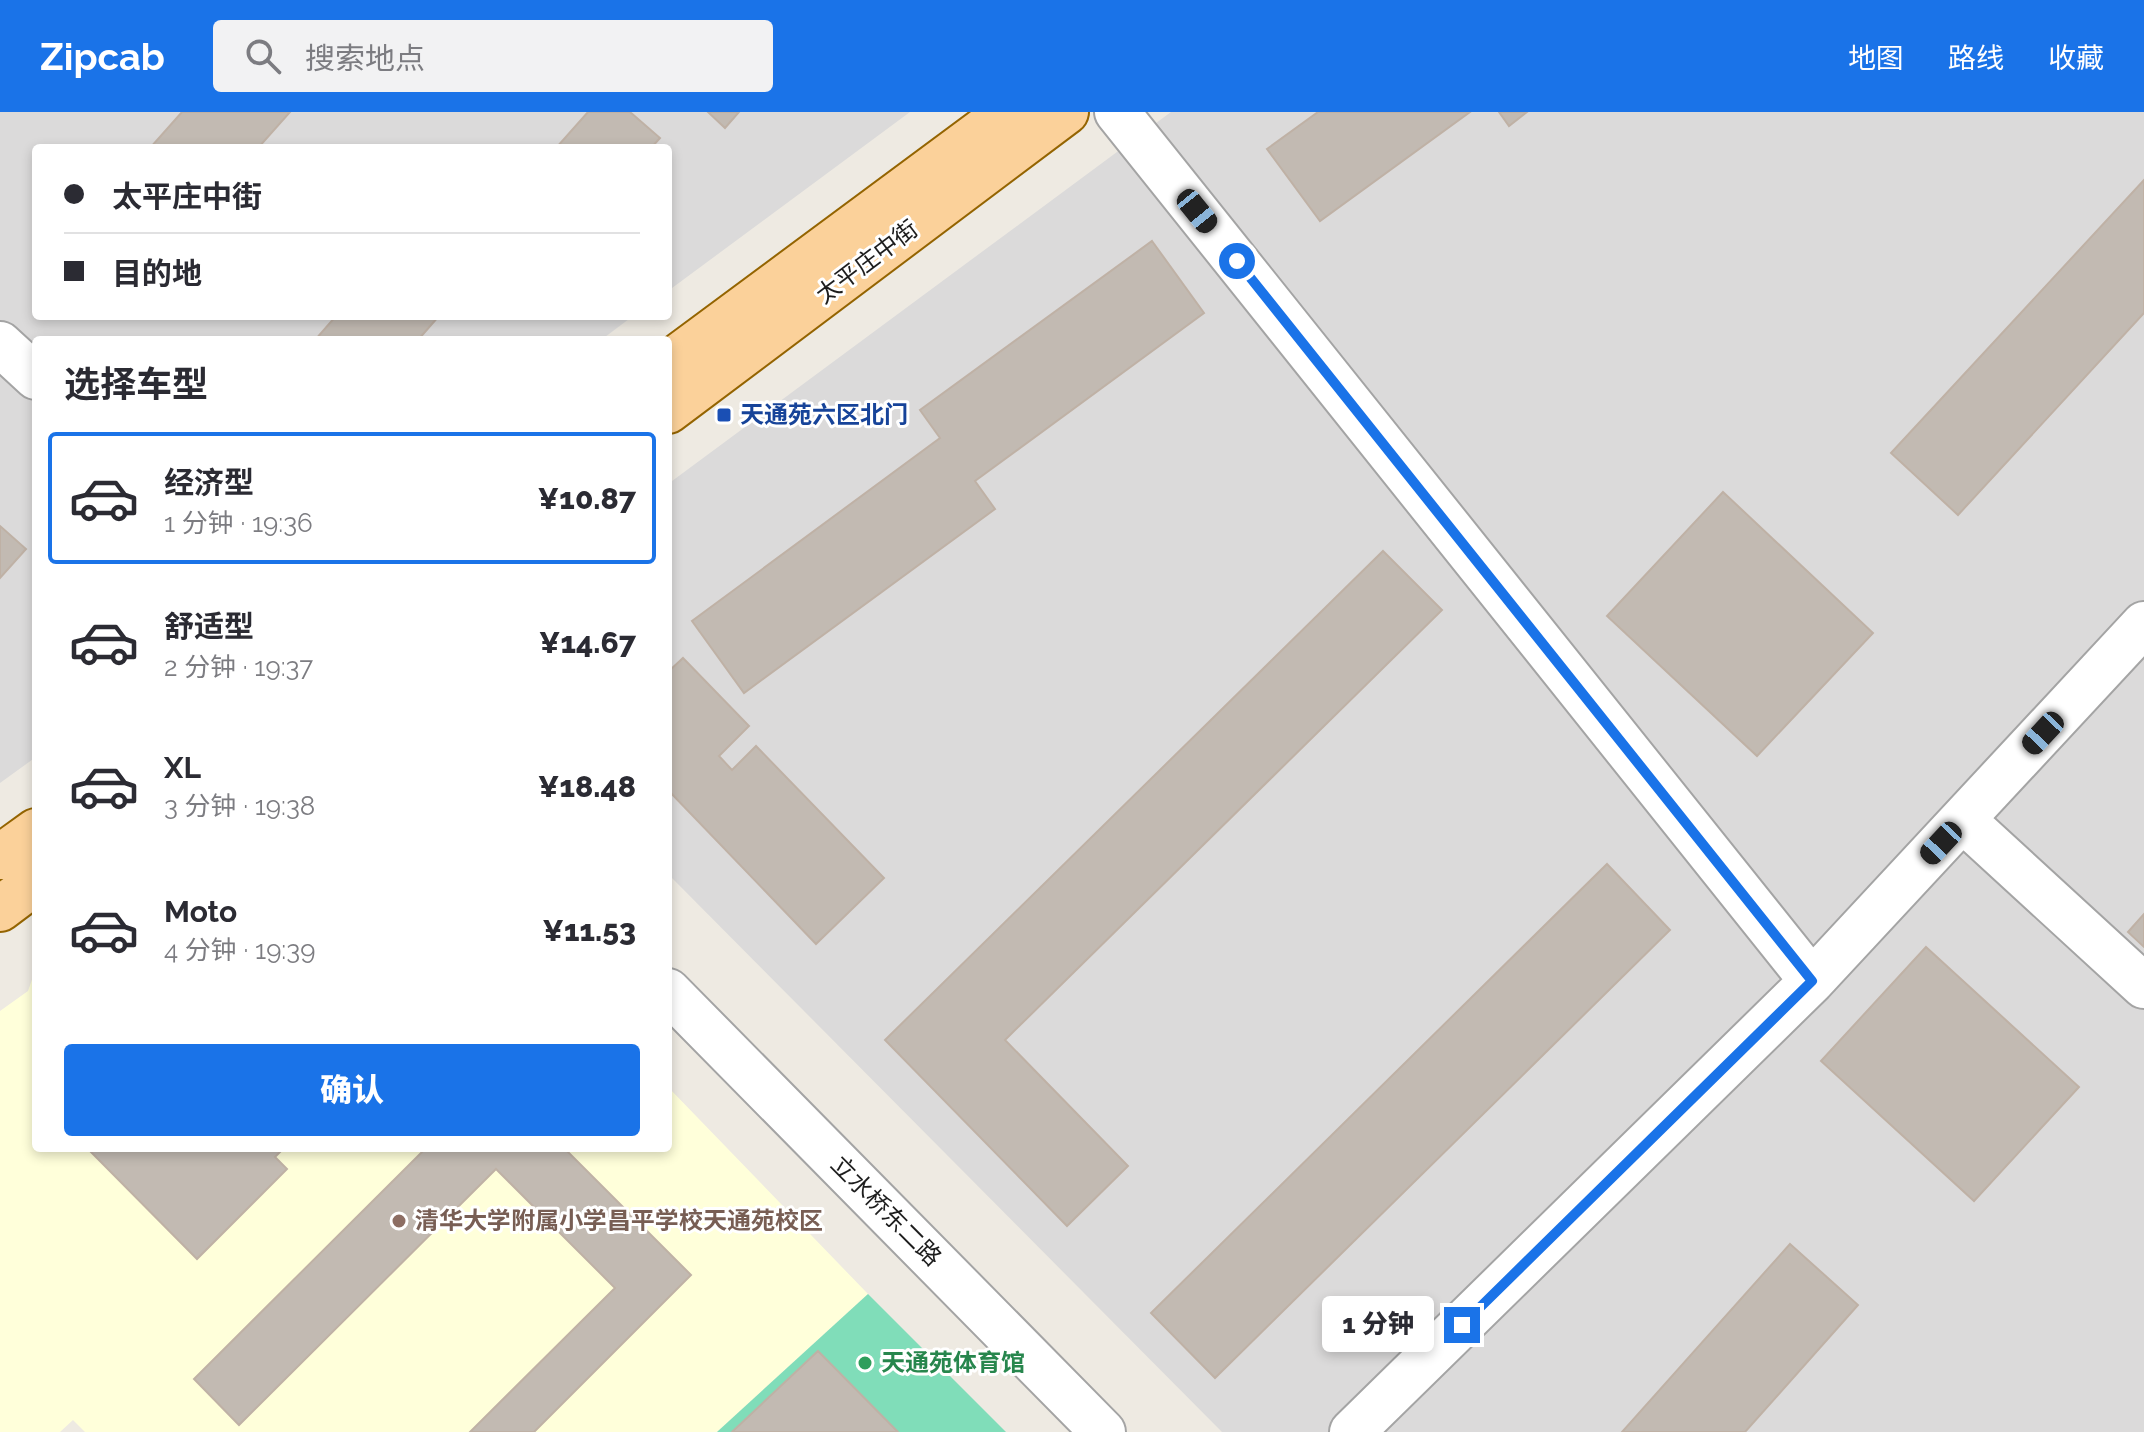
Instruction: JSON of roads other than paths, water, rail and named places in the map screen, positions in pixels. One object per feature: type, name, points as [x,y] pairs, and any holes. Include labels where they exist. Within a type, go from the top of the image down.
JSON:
[{"type":"main road","name":"太平庄中街","points":[[672,361],[1008,112]]},
{"type":"main road","name":"太平庄中街","points":[[672,408],[1066,112]]},
{"type":"main road","points":[[0,857],[32,834]]},
{"type":"main road","points":[[0,909],[32,885]]},
{"type":"street","points":[[1117,112],[1812,981]]},
{"type":"street","points":[[0,344],[32,373]]},
{"type":"street","points":[[1352,1432],[1812,981],[2144,624]]},
{"type":"street","points":[[1963,820],[2144,986]]},
{"type":"street","name":"立水桥东二路","points":[[672,995],[1103,1432]]},
{"type":"place","name":"天通苑六区北门","points":[[724,415]]},
{"type":"place","name":"清华大学附属小学昌平学校天通苑校区","points":[[399,1221]]},
{"type":"place","name":"天通苑体育馆","points":[[865,1363]]}]
